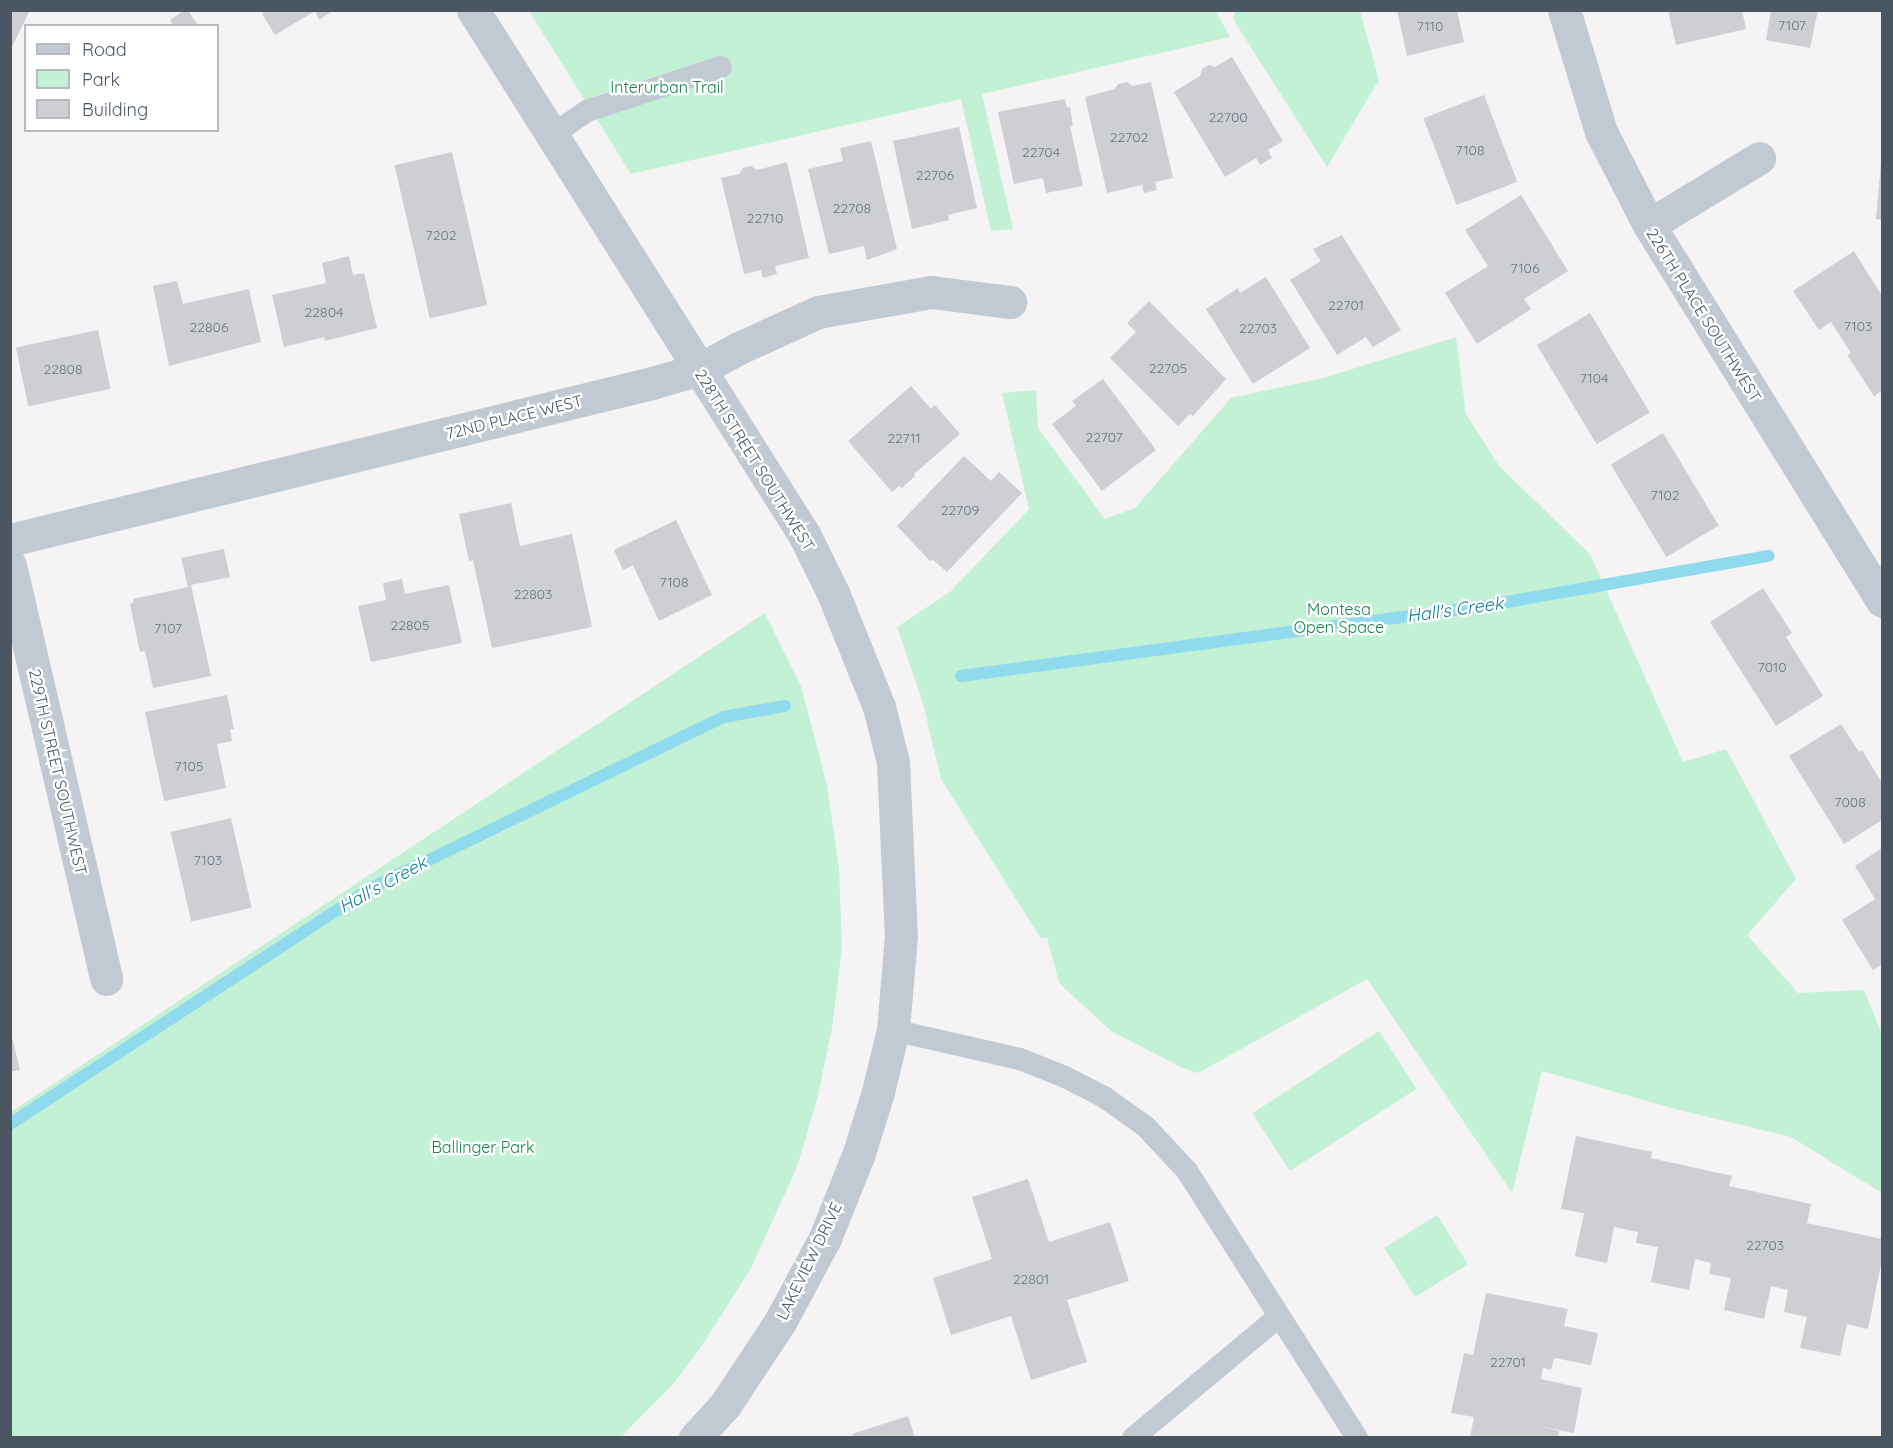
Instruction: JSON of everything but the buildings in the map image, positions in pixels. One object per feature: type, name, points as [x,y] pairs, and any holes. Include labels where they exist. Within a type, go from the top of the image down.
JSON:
[{"type":"street","name":"228TH STREET SOUTHWEST","points":[[473,10],[805,536],[833,593],[879,707],[893,762],[901,935],[893,1030]]},
{"type":"street","name":"226TH PLACE SOUTHWEST","points":[[1564,10],[1601,132],[1649,225],[1882,601]]},
{"type":"street","points":[[1649,225],[1759,158]]},
{"type":"street","name":"72ND PLACE WEST","points":[[10,540],[700,369],[818,312],[931,292],[1010,302]]},
{"type":"street","name":"229TH STREET SOUTHWEST","points":[[10,565],[106,979]]},
{"type":"street","name":"LAKEVIEW DRIVE","points":[[695,1437],[725,1405],[780,1322],[825,1238],[859,1153],[893,1030]]},
{"type":"lane","points":[[551,136],[587,111],[721,68]]},
{"type":"lane","points":[[893,1030],[1020,1059],[1065,1077],[1104,1098],[1145,1126],[1187,1172],[1357,1437]]},
{"type":"lane","points":[[1133,1437],[1278,1317]]},
{"type":"green space","name":"Interurban Trail","points":[[1215,10],[1230,37],[982,94],[1013,229],[991,231],[961,99],[631,174],[529,11]]},
{"type":"green space","points":[[1235,11],[1360,11],[1379,80],[1327,167],[1233,19]]},
{"type":"green space","name":"Montesa Open Space","points":[[1456,337],[1466,414],[1499,466],[1590,554],[1683,762],[1726,749],[1796,879],[1747,935],[1798,993],[1864,990],[1882,1034],[1882,1193],[1791,1137],[1671,1108],[1542,1071],[1512,1193],[1367,979],[1198,1073],[1183,1068],[1111,1031],[1059,983],[1047,937],[1041,939],[941,779],[923,703],[897,627],[950,592],[1029,509],[1002,393],[1036,390],[1038,428],[1105,519],[1135,508],[1231,398],[1323,378]]},
{"type":"green space","name":"Ballinger Park","points":[[765,613],[801,686],[827,785],[839,869],[842,947],[832,1028],[817,1100],[797,1167],[751,1268],[701,1347],[674,1383],[621,1437],[11,1437],[11,1112]]},
{"type":"green space","points":[[1379,1031],[1417,1089],[1290,1171],[1252,1113]]},
{"type":"green space","points":[[1437,1215],[1468,1264],[1415,1297],[1384,1248]]},
{"type":"waterway","name":"Hall's Creek","points":[[961,676],[1484,606],[1769,556]]},
{"type":"waterway","name":"Hall's Creek","points":[[10,1124],[367,890],[723,717],[785,706]]}]
